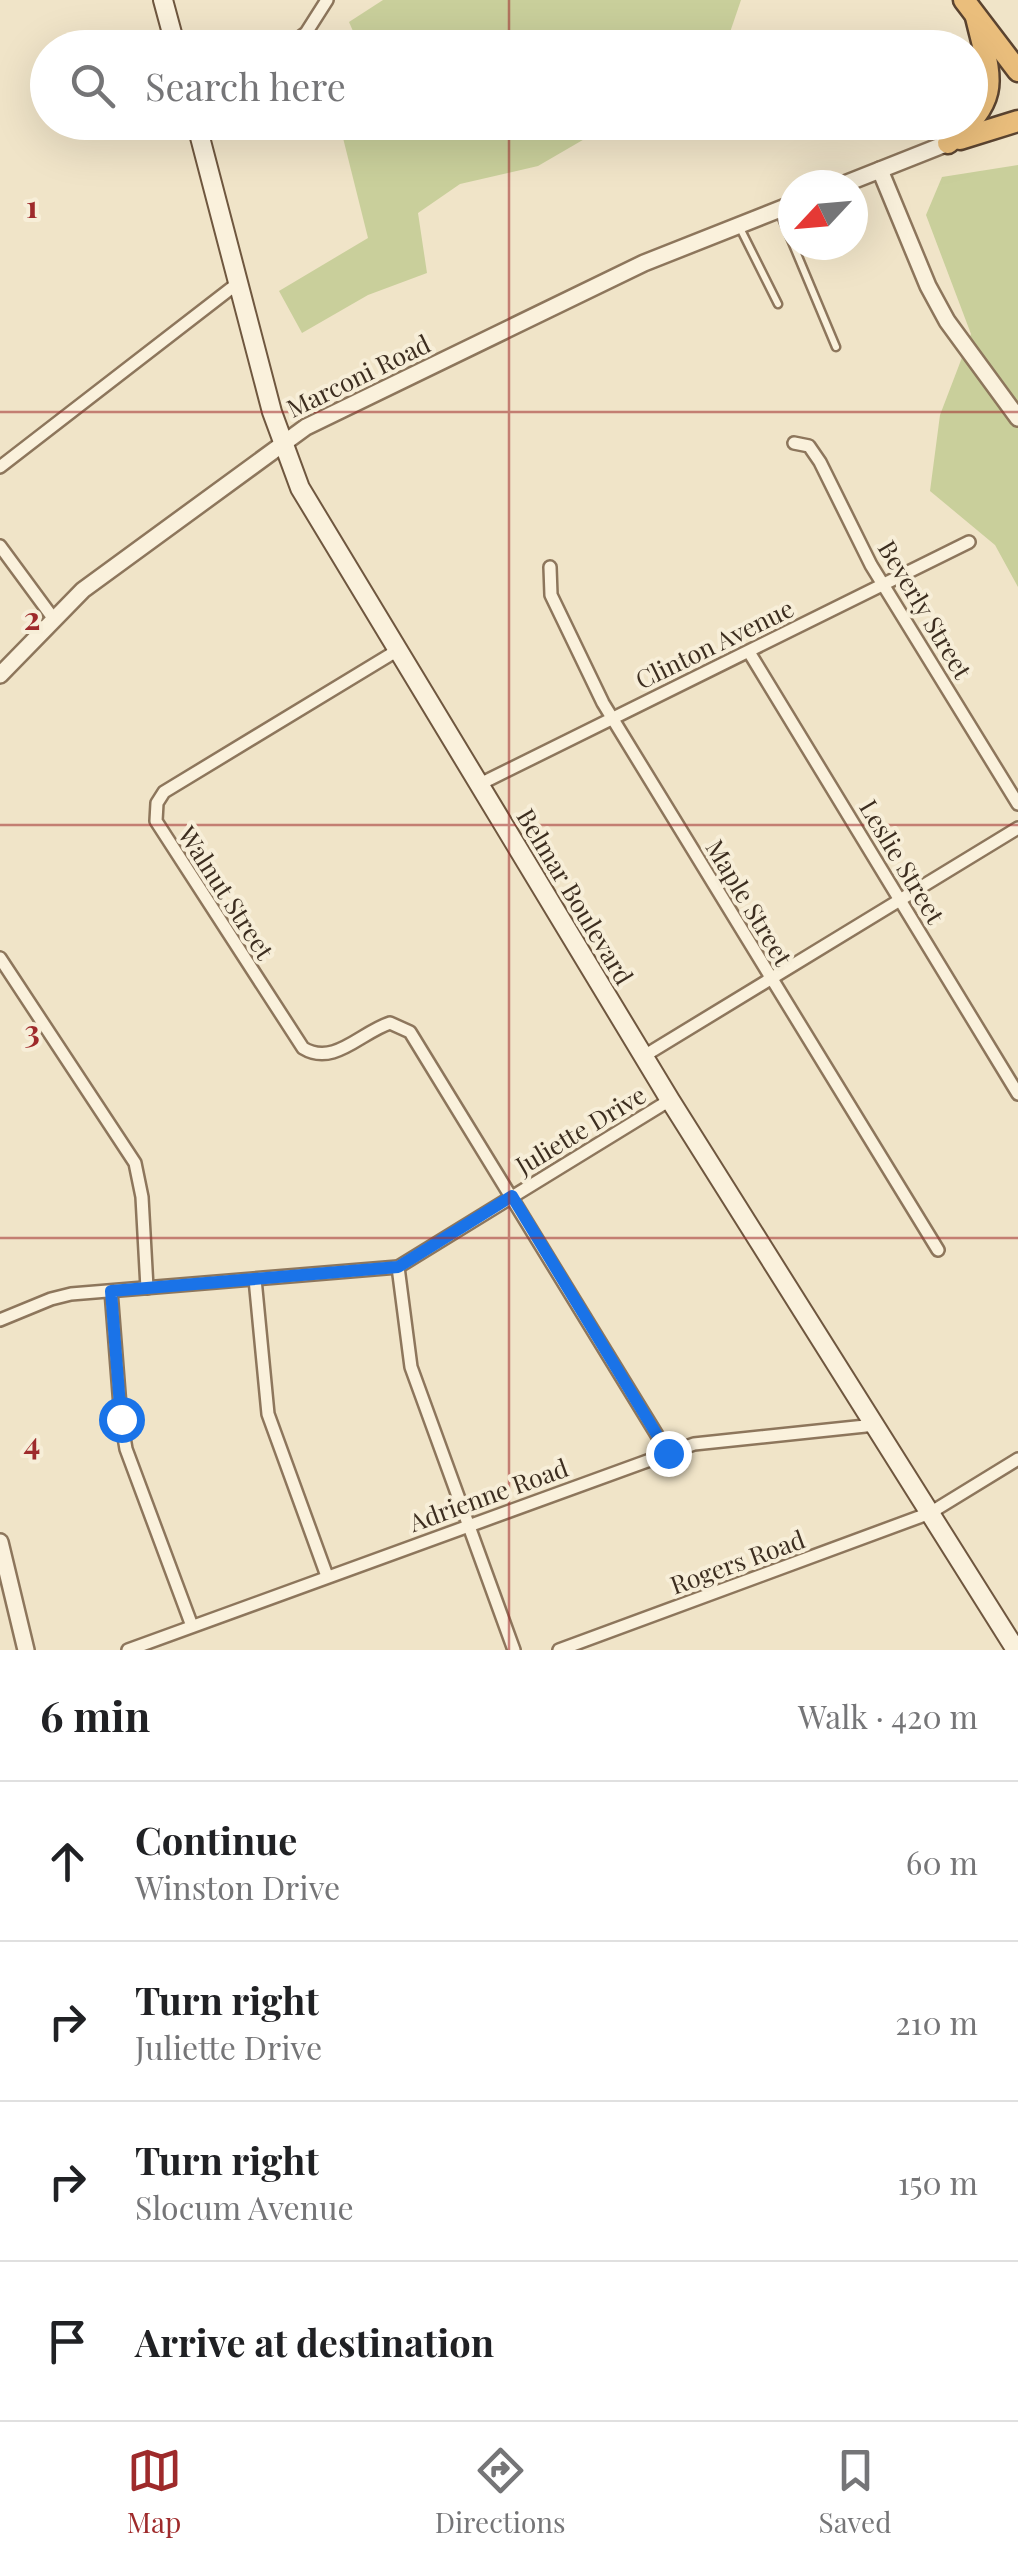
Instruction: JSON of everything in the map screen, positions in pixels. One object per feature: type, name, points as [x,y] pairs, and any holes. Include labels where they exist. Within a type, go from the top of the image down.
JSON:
[{"type":"highway","points":[[970,8],[987,30]]},
{"type":"highway","points":[[988,32],[1018,71]]},
{"type":"highway","points":[[988,69],[988,94]]},
{"type":"highway","points":[[988,130],[1018,121]]},
{"type":"highway","points":[[948,143],[952,140]]},
{"type":"highway","points":[[948,143],[958,140]]},
{"type":"main road","points":[[163,0],[171,30]]},
{"type":"main road","name":"Belmar Boulevard","points":[[200,140],[282,442],[300,488],[670,1100],[1012,1649]]},
{"type":"street","points":[[308,30],[327,0]]},
{"type":"street","points":[[868,175],[948,143]]},
{"type":"street","points":[[880,170],[946,320],[1018,418]]},
{"type":"street","name":"Marconi Road","points":[[0,675],[83,590],[282,442],[330,413],[612,278],[778,210]]},
{"type":"street","points":[[0,467],[238,283]]},
{"type":"street","name":"Beverly Street","points":[[794,443],[809,446],[820,462],[883,585],[1018,804]]},
{"type":"street","name":"Clinton Avenue","points":[[480,784],[969,542]]},
{"type":"street","points":[[0,546],[52,618]]},
{"type":"street","name":"Maple Street","points":[[550,567],[550,596],[612,718],[938,1250]]},
{"type":"street","name":"Walnut Street","points":[[398,650],[164,792],[155,812],[160,830],[304,1048],[316,1054],[332,1053],[383,1025],[405,1027],[512,1196]]},
{"type":"street","name":"Leslie Street","points":[[749,652],[1018,1094]]},
{"type":"street","points":[[644,1056],[1018,828]]},
{"type":"street","points":[[0,958],[135,1163],[142,1197],[147,1288]]},
{"type":"street","name":"Juliette Drive","points":[[0,1320],[60,1296],[398,1267],[670,1100]]},
{"type":"street","points":[[512,1196],[668,1453]]},
{"type":"street","points":[[398,1267],[411,1367],[514,1650]]},
{"type":"street","points":[[255,1279],[268,1414],[327,1576]]},
{"type":"street","points":[[111,1291],[126,1449],[192,1626]]},
{"type":"street","name":"Adrienne Road","points":[[128,1650],[668,1453],[717,1439],[874,1425]]},
{"type":"street","name":"Rogers Road","points":[[559,1650],[930,1513],[1018,1459]]},
{"type":"street","points":[[0,1542],[26,1650]]},
{"type":"lane","points":[[738,226],[778,304]]},
{"type":"lane","points":[[805,260],[836,347]]},
{"type":"green space","points":[[383,0],[741,0],[731,30],[353,30],[349,22]]},
{"type":"green space","points":[[344,140],[583,140],[538,166],[460,184],[418,213],[427,273],[368,295],[302,333],[279,291],[368,238]]},
{"type":"green space","points":[[1018,165],[1018,587],[995,545],[930,491],[940,415],[971,334],[926,215],[942,177]]},
{"type":"route","points":[[121,1419],[111,1291],[398,1267],[512,1196],[668,1453]]}]
